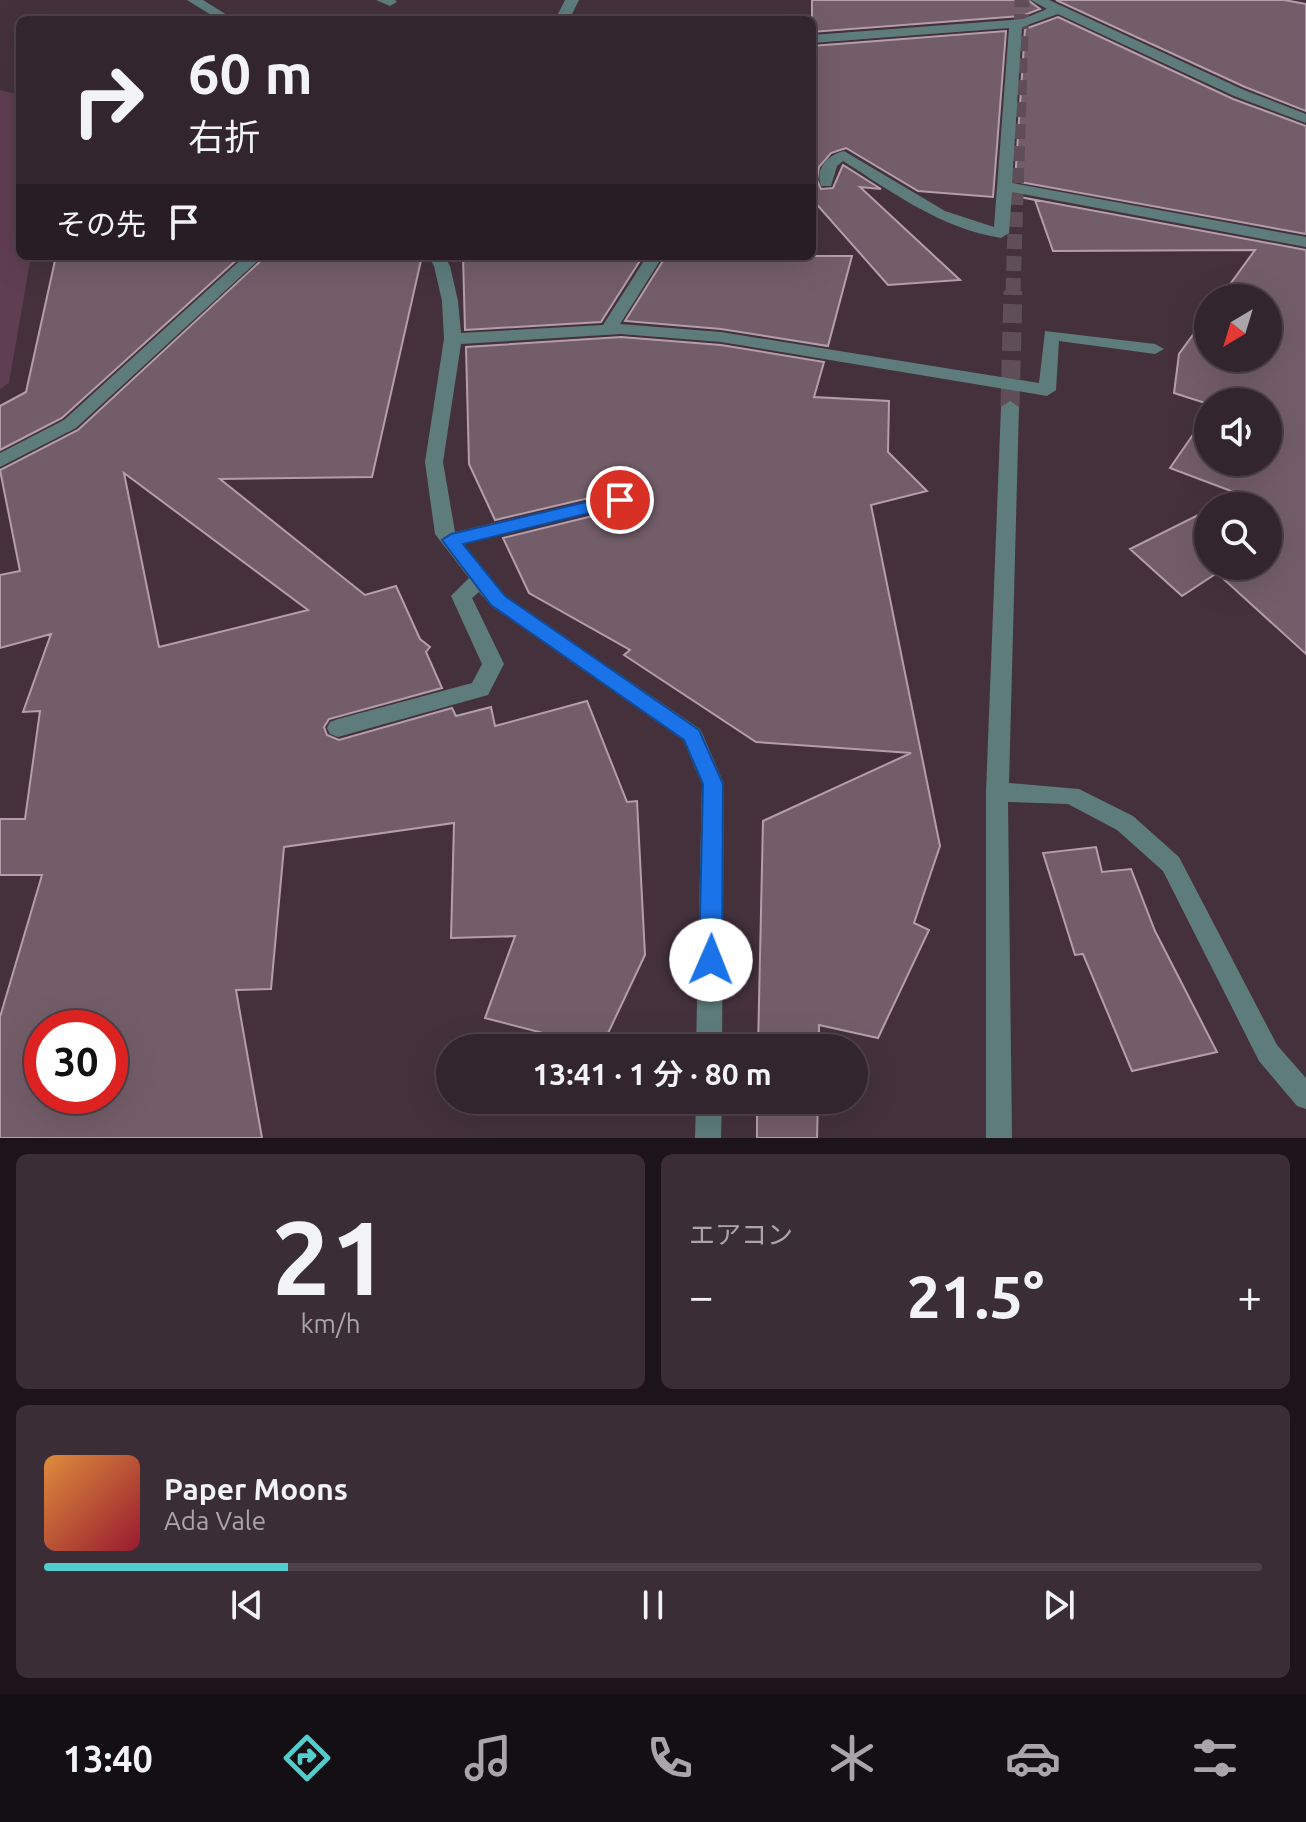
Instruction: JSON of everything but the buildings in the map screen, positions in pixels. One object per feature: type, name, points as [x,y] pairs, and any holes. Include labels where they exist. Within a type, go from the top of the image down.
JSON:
[{"type":"street","points":[[194,0],[221,16]]},
{"type":"street","points":[[1038,0],[1239,93],[1306,119]]},
{"type":"street","points":[[816,39],[1016,23],[1058,9]]},
{"type":"street","points":[[826,183],[827,168],[834,159],[844,155],[950,219],[981,231],[1001,233],[1007,187],[1016,23]]},
{"type":"street","points":[[1007,187],[1306,242]]},
{"type":"street","points":[[0,461],[70,424],[251,260]]},
{"type":"street","points":[[438,260],[450,301],[453,339],[434,462],[445,534],[498,601],[692,735],[713,784],[709,1034]]},
{"type":"street","points":[[608,330],[652,260]]},
{"type":"street","points":[[453,339],[608,330],[721,337],[1047,390],[1051,335],[1155,349]]},
{"type":"street","points":[[999,1138],[997,792],[1010,407]]},
{"type":"street","points":[[451,540],[620,500]]},
{"type":"street","points":[[338,728],[480,689],[493,664],[461,596],[481,579]]},
{"type":"street","points":[[997,792],[1071,795],[1125,823],[1171,864],[1268,1053],[1306,1097]]},
{"type":"street","points":[[708,1138],[709,1114]]},
{"type":"shaded area","points":[[0,90],[16,94],[16,260],[30,260],[9,383],[0,389]]},
{"type":"tunnel","points":[[1013,293],[1022,0]]},
{"type":"tunnel","points":[[1010,407],[1013,291]]},
{"type":"route","points":[[620,500],[451,540],[498,601],[692,735],[713,784],[711,960]]}]
